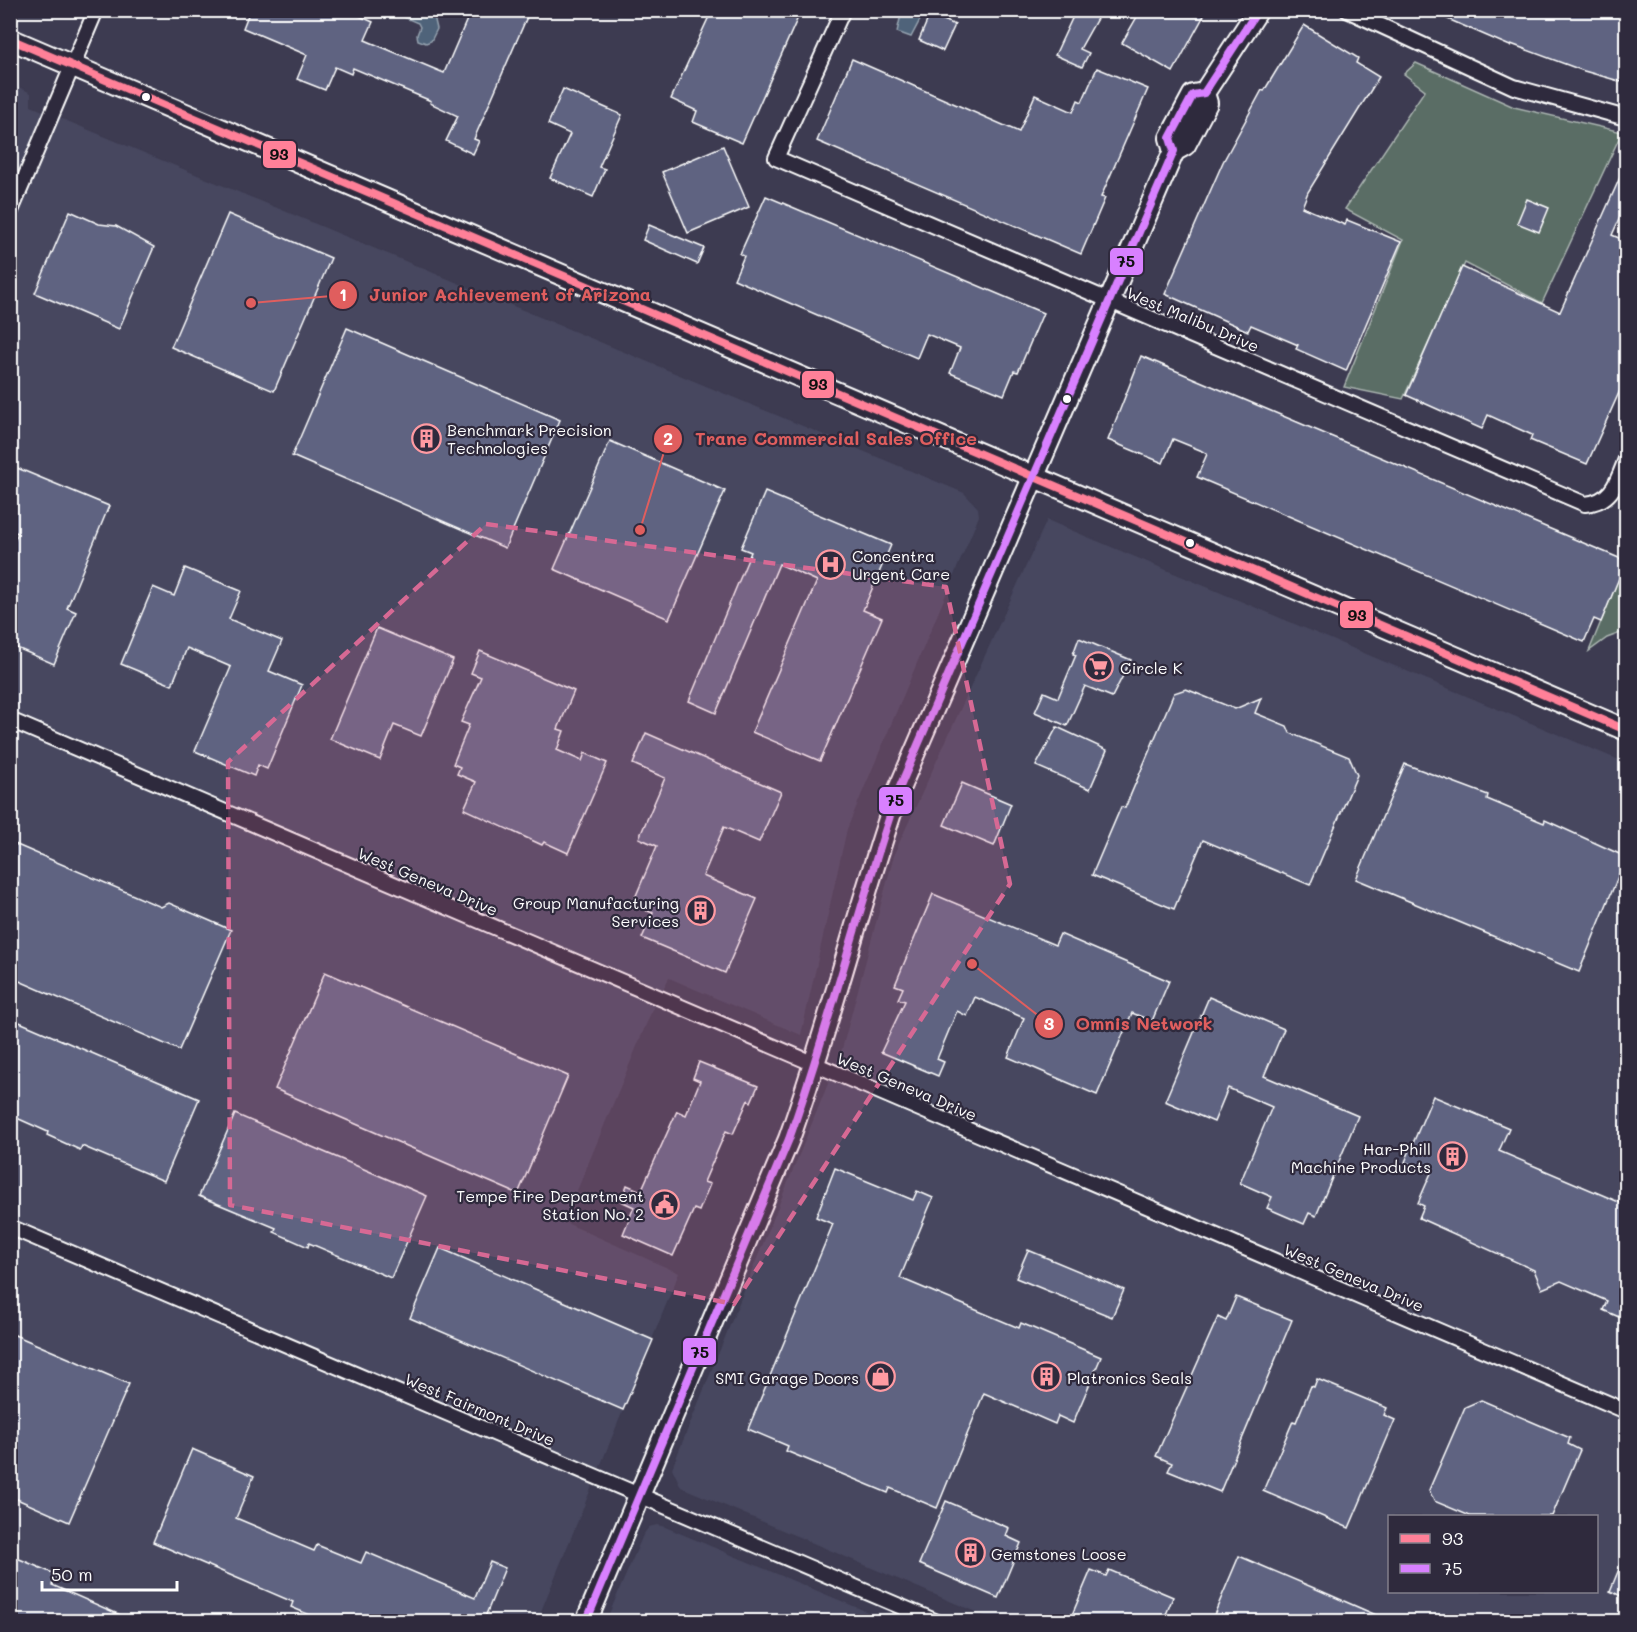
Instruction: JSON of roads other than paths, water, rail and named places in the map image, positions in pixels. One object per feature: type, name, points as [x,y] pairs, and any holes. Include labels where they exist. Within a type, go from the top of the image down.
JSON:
[{"type":"street","points":[[10,213],[96,10]]},
{"type":"street","name":"West Malibu Drive","points":[[843,10],[776,158],[1585,504],[1598,503],[1611,494],[1626,459]]},
{"type":"street","points":[[586,1622],[785,1149],[815,1065],[868,879],[899,789],[1107,301],[1174,151],[1185,145],[1207,103],[1204,93],[1258,10]]},
{"type":"street","points":[[1347,10],[1514,87],[1626,118]]},
{"type":"street","points":[[10,39],[1626,730]]},
{"type":"street","name":"West Geneva Drive","points":[[10,720],[1626,1411]]},
{"type":"street","name":"West Fairmont Drive","points":[[10,1227],[937,1622]]},
{"type":"place","name":"Junior Achievement of Arizona","points":[[251,303]]},
{"type":"place","name":"Benchmark Precision Technologies","points":[[426,438]]},
{"type":"place","name":"Trane Commercial Sales Office","points":[[640,530]]},
{"type":"place","name":"Concentra Urgent Care","points":[[831,564]]},
{"type":"place","name":"Circle K","points":[[1099,667]]},
{"type":"place","name":"Group Manufacturing Services","points":[[700,911]]},
{"type":"place","name":"Omnis Network","points":[[972,964]]},
{"type":"place","name":"Har-Phill Machine Products","points":[[1452,1157]]},
{"type":"place","name":"Tempe Fire Department Station No. 2","points":[[665,1204]]},
{"type":"place","name":"SMI Garage Doors","points":[[880,1377]]},
{"type":"place","name":"Platronics Seals","points":[[1046,1377]]},
{"type":"place","name":"Gemstones Loose","points":[[970,1553]]}]
